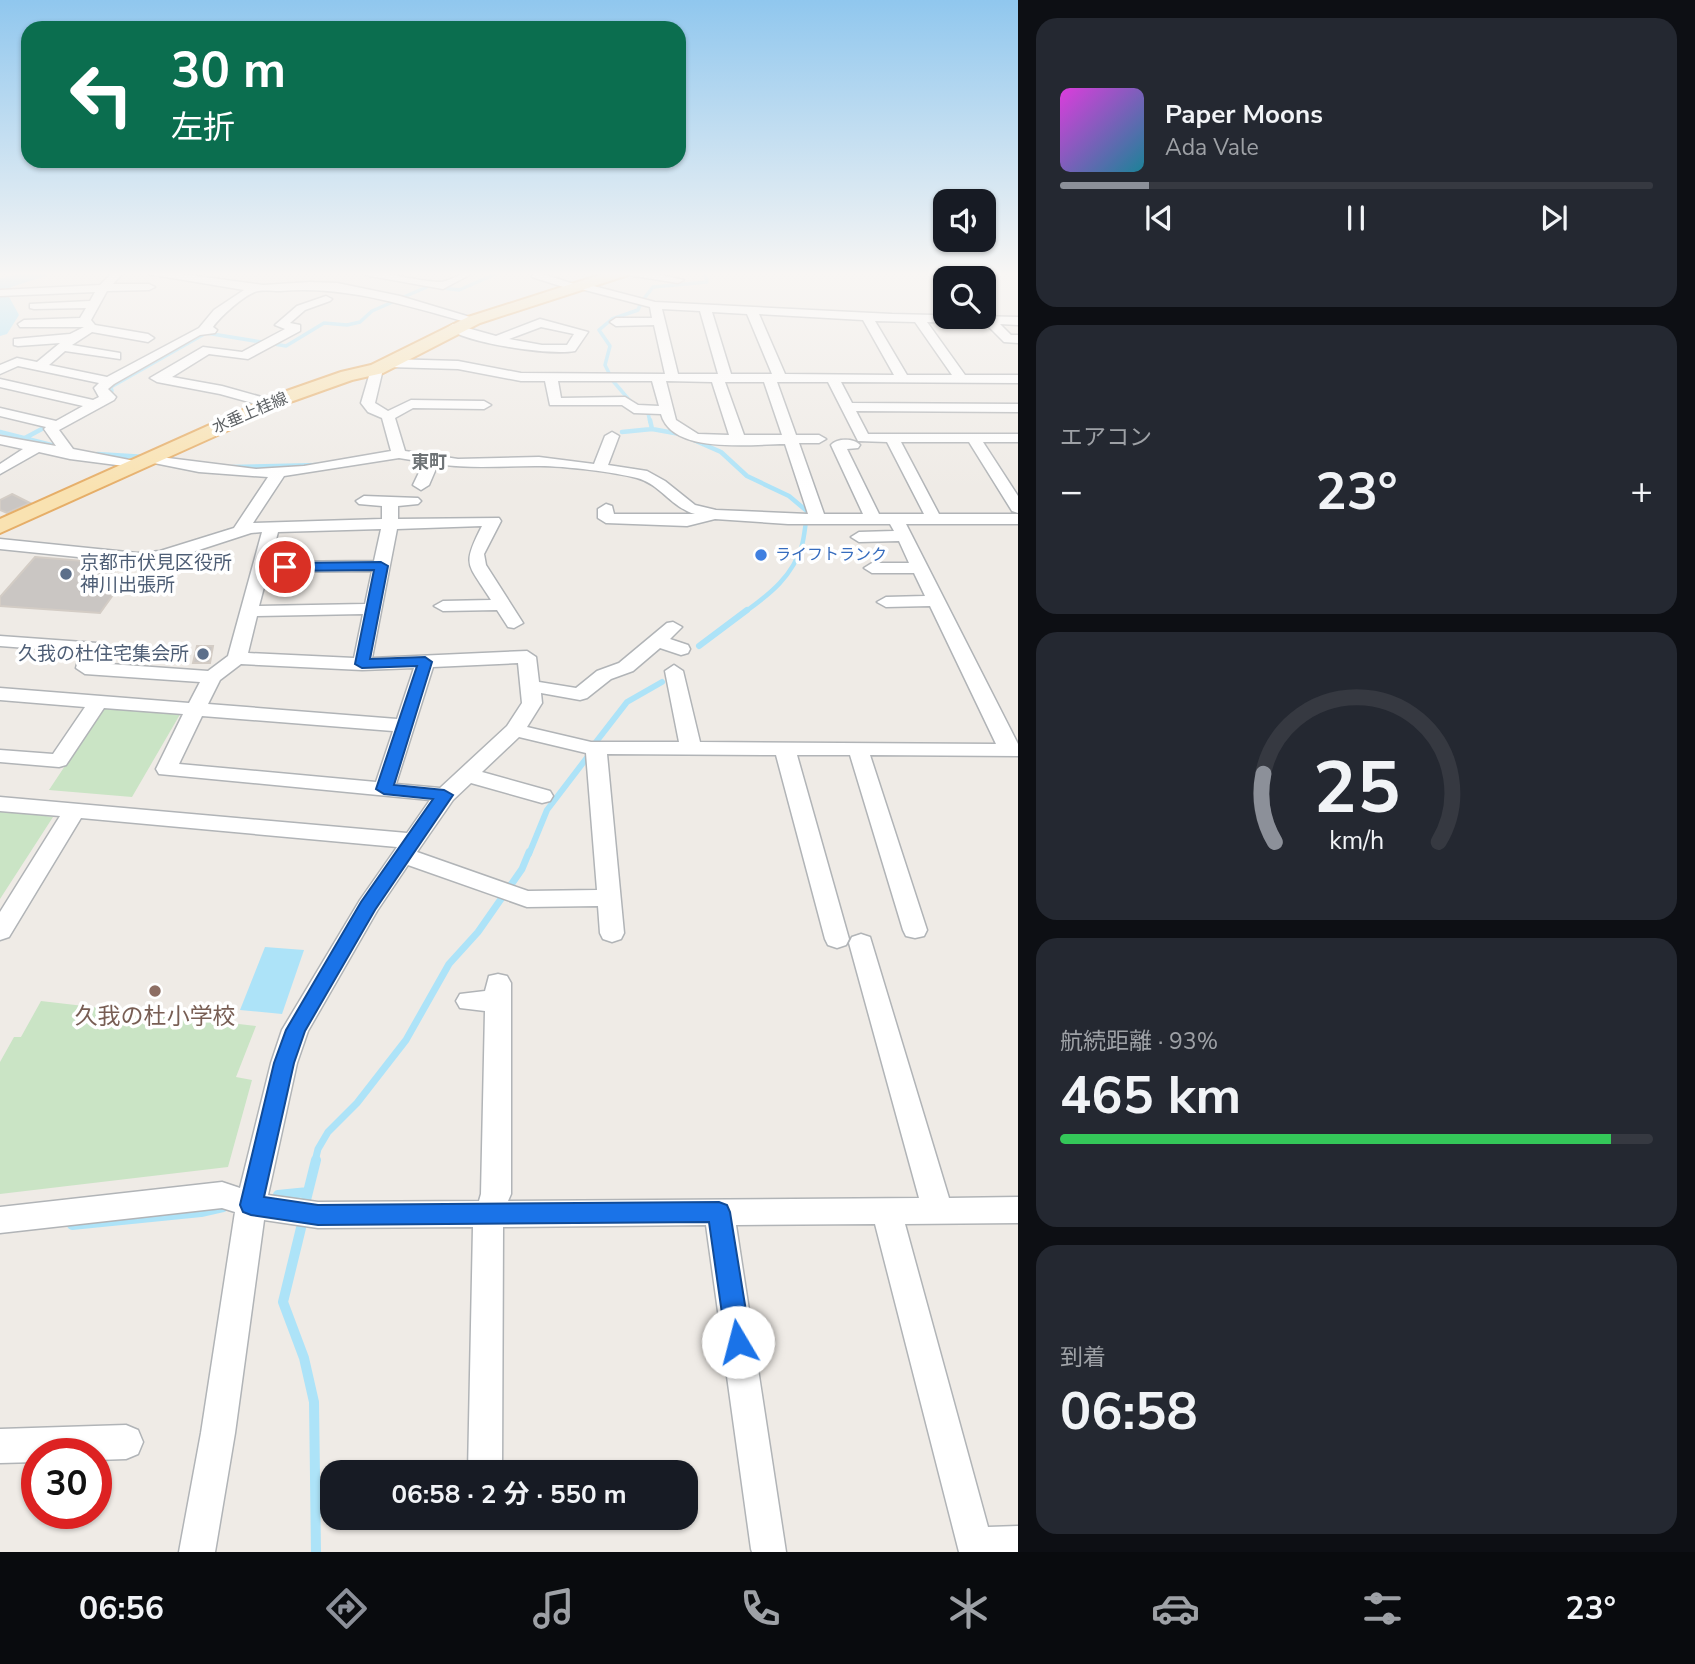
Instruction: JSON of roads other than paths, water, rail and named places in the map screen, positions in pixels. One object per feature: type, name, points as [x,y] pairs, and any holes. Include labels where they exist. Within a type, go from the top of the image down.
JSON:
[{"type":"main road","name":"水垂上桂線","points":[[0,527],[271,404],[318,385],[383,366],[423,344]]},
{"type":"street","points":[[41,365],[64,344]]},
{"type":"street","points":[[75,344],[116,356]]},
{"type":"street","points":[[69,451],[51,429],[53,424],[181,344]]},
{"type":"street","points":[[161,379],[207,351],[244,356],[265,344]]},
{"type":"street","points":[[533,344],[561,349],[571,348],[573,344]]},
{"type":"street","points":[[661,344],[666,410],[670,422],[693,437],[705,440],[833,443],[873,519]]},
{"type":"street","points":[[714,344],[738,440]]},
{"type":"street","points":[[763,344],[775,378],[809,519]]},
{"type":"street","points":[[883,344],[903,379]]},
{"type":"street","points":[[937,344],[961,379]]},
{"type":"street","points":[[0,370],[17,362],[41,365],[98,397]]},
{"type":"street","points":[[576,363],[578,378]]},
{"type":"street","points":[[399,454],[388,416],[373,409],[368,403],[383,366],[458,365],[521,377],[1018,379]]},
{"type":"street","points":[[131,374],[222,390],[271,404]]},
{"type":"street","points":[[551,377],[555,402],[625,401],[634,409],[666,410]]},
{"type":"street","points":[[833,379],[863,438],[1018,438]]},
{"type":"street","points":[[1002,379],[1018,400]]},
{"type":"street","points":[[0,383],[98,397]]},
{"type":"street","points":[[388,416],[411,404],[484,405]]},
{"type":"street","points":[[848,407],[1018,408]]},
{"type":"street","points":[[0,412],[53,424]]},
{"type":"street","points":[[600,468],[612,436]]},
{"type":"street","points":[[892,438],[934,519]]},
{"type":"street","points":[[859,537],[934,519],[1017,517],[972,438]]},
{"type":"street","points":[[0,440],[212,470],[279,472],[399,454],[458,463],[539,461],[649,477],[689,508],[714,515],[873,519],[900,527],[1013,750],[596,748],[515,730]]},
{"type":"street","points":[[0,470],[36,447]]},
{"type":"street","points":[[421,485],[433,459]]},
{"type":"street","points":[[240,532],[279,472]]},
{"type":"street","points":[[364,501],[413,501]]},
{"type":"street","points":[[362,664],[390,525],[390,501]]},
{"type":"street","points":[[606,518],[687,521],[714,515]]},
{"type":"street","points":[[4,549],[137,558],[162,556],[240,532],[271,527],[493,521],[476,554],[478,565],[514,623]]},
{"type":"street","points":[[271,527],[237,658],[212,677],[166,769],[444,795]]},
{"type":"street","points":[[261,567],[381,566]]},
{"type":"street","points":[[872,568],[920,568]]},
{"type":"street","points":[[886,602],[936,601]]},
{"type":"street","points":[[443,606],[490,606],[503,603]]},
{"type":"street","points":[[249,611],[373,609]]},
{"type":"street","points":[[530,686],[580,694],[604,675],[626,667],[673,627]]},
{"type":"street","points":[[0,640],[90,647],[85,668],[212,677]]},
{"type":"street","points":[[657,641],[681,649]]},
{"type":"street","points":[[197,1552],[218,1433],[251,1205],[284,1063],[295,1030],[368,906],[444,795],[515,730],[532,703],[527,657],[362,664],[237,658]]},
{"type":"street","points":[[384,789],[425,662]]},
{"type":"street","points":[[0,756],[59,761],[115,670]]},
{"type":"street","points":[[674,671],[691,749]]},
{"type":"street","points":[[0,694],[406,726]]},
{"type":"street","points":[[596,748],[612,933]]},
{"type":"street","points":[[785,749],[938,1211]]},
{"type":"street","points":[[858,749],[915,930]]},
{"type":"street","points":[[467,775],[542,796]]},
{"type":"street","points":[[0,804],[407,848],[507,892],[527,898],[609,898]]},
{"type":"street","points":[[0,932],[75,810]]},
{"type":"street","points":[[469,1001],[498,992],[496,1194],[488,1214],[485,1460]]},
{"type":"street","points":[[0,1220],[222,1195],[251,1205],[318,1215],[1018,1210]]},
{"type":"street","points":[[887,1211],[976,1548],[1018,1544]]},
{"type":"street","points":[[719,1212],[769,1549]]},
{"type":"street","points":[[0,1446],[126,1442]]},
{"type":"water","points":[[265,947],[304,950],[282,1014],[240,1010]]},
{"type":"waterway","points":[[104,396],[112,391],[111,387],[186,344]]},
{"type":"waterway","points":[[276,344],[289,344]]},
{"type":"waterway","points":[[609,344],[605,365],[613,381],[631,402]]},
{"type":"waterway","points":[[648,413],[650,422]]},
{"type":"waterway","points":[[650,420],[652,429]]},
{"type":"waterway","points":[[25,438],[51,424]]},
{"type":"waterway","points":[[622,432],[652,429]]},
{"type":"waterway","points":[[652,429],[680,434],[721,452],[747,476],[789,496],[808,512],[802,545],[793,566],[772,591],[745,612]]},
{"type":"waterway","points":[[0,432],[59,447]]},
{"type":"waterway","points":[[97,454],[146,457]]},
{"type":"waterway","points":[[233,467],[320,465]]},
{"type":"waterway","points":[[699,646],[747,610]]},
{"type":"waterway","points":[[596,742],[627,702],[662,682]]},
{"type":"waterway","points":[[529,854],[547,810],[589,755]]},
{"type":"waterway","points":[[315,1161],[318,1149],[328,1132],[357,1103],[406,1040],[449,964],[478,932],[522,869],[529,852]]},
{"type":"waterway","points":[[308,1192],[316,1160]]},
{"type":"waterway","points":[[278,1195],[308,1192]]},
{"type":"waterway","points":[[306,1200],[308,1192]]},
{"type":"waterway","points":[[72,1225],[201,1212],[223,1207]]},
{"type":"waterway","points":[[301,1228],[283,1302],[304,1358],[314,1402],[316,1552]]},
{"type":"place","name":"ライフトランク","points":[[761,555]]},
{"type":"place","name":"京都市伏見区役所 神川出張所","points":[[66,574]]},
{"type":"place","name":"久我の杜住宅集会所","points":[[203,654]]},
{"type":"place","name":"久我の杜小学校","points":[[155,991]]},
{"type":"district","name":"東町","points":[[429,462]]}]
